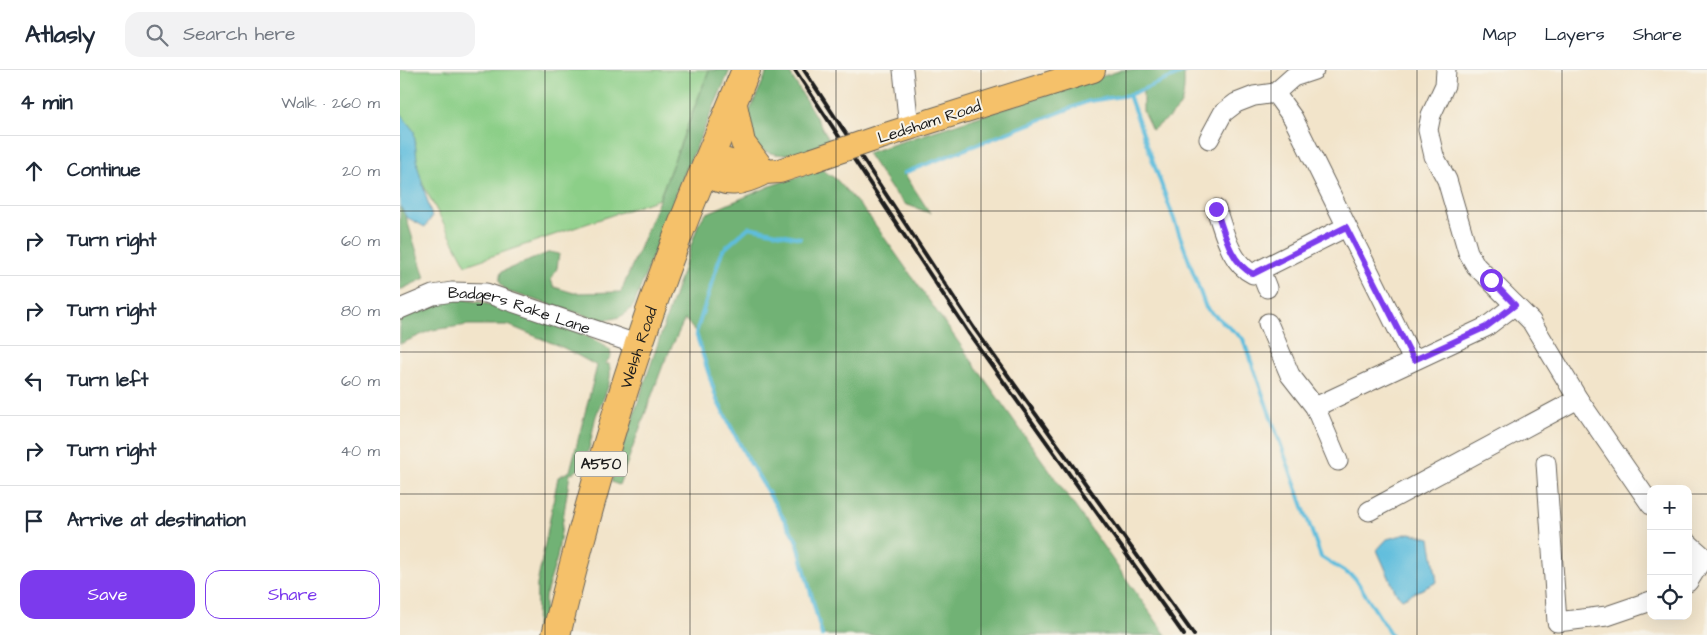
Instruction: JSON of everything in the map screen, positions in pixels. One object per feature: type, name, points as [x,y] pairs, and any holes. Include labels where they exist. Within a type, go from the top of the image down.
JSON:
[{"type":"highway","name":"Welsh Road","points":[[556,635],[600,469],[639,344],[706,164],[746,70]]},
{"type":"main road","name":"Ledsham Road","points":[[706,164],[765,172],[779,171],[909,127],[1093,70]]},
{"type":"main road","points":[[734,100],[743,143],[765,172]]},
{"type":"main road","points":[[706,164],[714,180],[740,183]]},
{"type":"main road","name":"Ledsham Road","points":[[690,206],[765,172]]},
{"type":"street","points":[[903,70],[909,127]]},
{"type":"street","points":[[1209,139],[1223,113],[1236,103],[1254,96],[1275,93],[1292,77],[1314,70]]},
{"type":"street","points":[[1446,70],[1445,85],[1429,120],[1428,130],[1434,156],[1447,180],[1468,252],[1476,266],[1530,320],[1578,399],[1647,500]]},
{"type":"street","points":[[1275,93],[1293,118],[1414,360]]},
{"type":"street","points":[[1216,209],[1232,254],[1247,271],[1253,274],[1346,227]]},
{"type":"street","points":[[1260,270],[1268,288]]},
{"type":"street","name":"Badgers Rake Lane","points":[[400,309],[432,295],[452,292],[486,293],[639,344]]},
{"type":"street","points":[[1315,407],[1486,327],[1515,305]]},
{"type":"street","points":[[1268,324],[1290,375],[1315,407],[1338,461]]},
{"type":"street","points":[[1370,511],[1578,399]]},
{"type":"street","points":[[1546,463],[1557,622],[1607,616],[1647,602]]},
{"type":"street","points":[[1692,547],[1705,559],[1692,577]]},
{"type":"green space","points":[[400,70],[709,70],[659,199],[466,265],[400,142]]},
{"type":"green space","points":[[709,70],[730,70],[680,184],[631,309],[620,317],[601,320],[509,292],[504,288],[500,284],[501,272],[550,252],[559,254],[557,268],[551,280],[554,287],[574,293],[621,292],[654,213]]},
{"type":"green space","points":[[768,70],[788,70],[831,143],[802,152],[783,155],[774,154],[755,146],[747,117]]},
{"type":"green space","points":[[1122,70],[1189,70],[1184,72],[1184,93],[1179,107],[1152,130],[1143,111],[1143,89],[1129,95],[1089,101],[904,173],[930,213],[905,204],[892,190],[867,153]]},
{"type":"green space","points":[[821,169],[836,179],[869,216],[1166,635],[821,635],[797,541],[744,452],[717,400],[696,333],[685,319],[663,365],[619,485],[611,482],[698,225],[705,214],[773,185]]},
{"type":"green space","points":[[400,205],[406,217],[425,278],[400,290]]},
{"type":"green space","points":[[457,298],[516,311],[558,324],[595,340],[610,350],[611,356],[605,364],[609,364],[609,384],[596,416],[589,449],[582,465],[577,471],[570,474],[557,558],[545,597],[545,635],[536,635],[537,585],[558,477],[570,471],[597,366],[564,348],[508,325],[468,325],[432,330],[400,344],[400,318],[431,304]]},
{"type":"water","points":[[400,113],[414,131],[418,168],[432,217],[425,227],[406,217],[400,205]]},
{"type":"water","points":[[1410,533],[1430,538],[1437,582],[1402,599],[1396,593],[1377,550],[1387,539]]},
{"type":"waterway","points":[[1189,70],[1129,95],[1206,308],[1243,339],[1321,557],[1355,578],[1391,635]]},
{"type":"waterway","points":[[904,173],[1089,101],[1129,95]]},
{"type":"waterway","points":[[800,238],[749,227],[722,251],[696,333],[717,400],[744,452],[797,541],[822,635]]},
{"type":"railway","points":[[795,70],[968,332],[1184,635]]},
{"type":"railway","points":[[804,70],[974,328],[1194,635]]},
{"type":"route","points":[[1216,209],[1232,254],[1247,271],[1253,274],[1346,227],[1414,360],[1486,327],[1515,305],[1491,280]]}]
